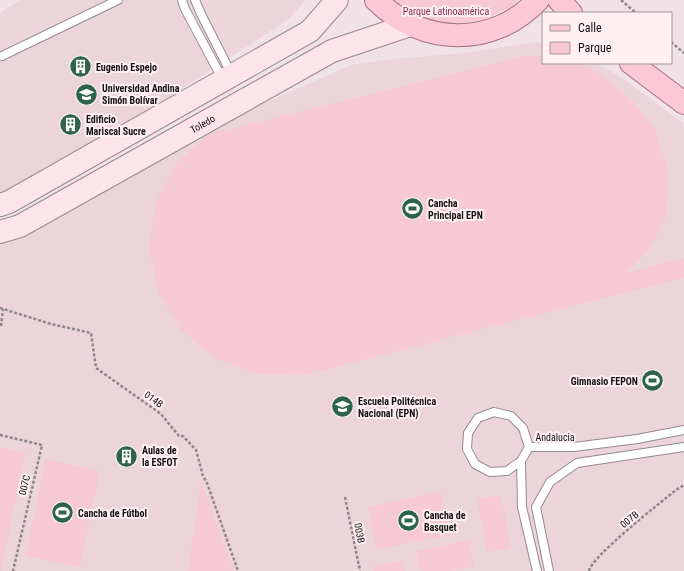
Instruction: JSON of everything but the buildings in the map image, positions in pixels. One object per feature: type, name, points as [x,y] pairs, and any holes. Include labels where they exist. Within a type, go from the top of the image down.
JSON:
[{"type":"main road","points":[[376,0],[387,12],[410,25],[440,34],[470,35],[500,28],[527,12],[538,0]]},
{"type":"main road","points":[[558,0],[570,12]]},
{"type":"main road","points":[[632,64],[684,103]]},
{"type":"street","points":[[0,205],[9,202],[310,31],[337,0]]},
{"type":"street","name":"Toledo","points":[[0,232],[20,226],[332,51],[410,25]]},
{"type":"lane","points":[[2,56],[118,0]]},
{"type":"lane","points":[[182,0],[185,9],[228,78]]},
{"type":"lane","points":[[195,0],[228,78]]},
{"type":"lane","points":[[521,460],[507,471],[490,472],[475,464],[467,449],[468,434],[478,418],[494,412],[511,416],[523,428],[529,447]]},
{"type":"lane","name":"Andalucia","points":[[521,460],[529,447],[574,447],[637,439],[684,430]]},
{"type":"lane","points":[[549,571],[536,507],[550,482],[577,463],[684,447]]},
{"type":"lane","points":[[521,460],[522,506],[536,571]]},
{"type":"path","points":[[621,0],[635,12]]},
{"type":"path","points":[[672,43],[684,53]]},
{"type":"path","points":[[1,309],[1,326]]},
{"type":"path","name":"014B","points":[[1,309],[51,324],[91,333],[96,368],[160,414],[179,436],[183,436],[196,450],[203,476],[207,483],[238,571]]},
{"type":"path","name":"007C","points":[[0,435],[42,445],[13,571]]},
{"type":"path","name":"007B","points":[[589,571],[590,566],[608,547],[684,485]]},
{"type":"path","name":"003B","points":[[345,498],[360,571]]},
{"type":"shaded area","name":"Universidad Andina Simón Bolívar","points":[[20,0],[306,0],[289,19],[57,170],[0,198],[0,13]]},
{"type":"shaded area","name":"Escuela Politécnica Nacional (EPN)","points":[[536,42],[542,44],[542,64],[598,64],[625,80],[684,124],[684,571],[0,571],[0,243],[18,238],[242,113],[351,65],[393,59],[465,53]]},
{"type":"green space","name":"Parque Latinoamérica","points":[[390,0],[518,0],[513,6],[481,21],[447,24],[413,15]]},
{"type":"green space","points":[[542,55],[542,64],[579,64],[597,72],[630,98],[655,129],[668,170],[667,214],[646,253],[626,273],[684,258],[684,278],[303,375],[258,374],[216,359],[181,330],[158,292],[149,248],[155,204],[176,164],[209,134],[524,56]]},
{"type":"green space","points":[[0,447],[26,453],[1,571],[0,571]]},
{"type":"green space","name":"Cancha de Fútbol","points":[[45,459],[100,471],[80,567],[26,556]]},
{"type":"green space","points":[[201,481],[234,571],[188,571]]},
{"type":"green space","name":"Cancha de Basquet","points":[[441,492],[450,535],[376,550],[368,507]]},
{"type":"green space","points":[[501,495],[511,548],[487,552],[477,499]]},
{"type":"green space","points":[[469,540],[474,566],[447,571],[420,571],[416,551]]},
{"type":"green space","points":[[403,561],[405,571],[374,571],[373,566]]},
{"type":"place","name":"Eugenio Espejo","points":[[80,67]]},
{"type":"place","name":"Universidad Andina Simón Bolívar","points":[[86,94]]},
{"type":"place","name":"Edificio Mariscal Sucre","points":[[71,125]]},
{"type":"place","name":"Cancha Principal EPN","points":[[412,209]]},
{"type":"place","name":"Gimnasio FEPON","points":[[653,381]]},
{"type":"place","name":"Escuela Politécnica Nacional (EPN)","points":[[342,407]]},
{"type":"place","name":"Aulas de la ESFOT","points":[[127,456]]},
{"type":"place","name":"Cancha de Fútbol","points":[[63,513]]},
{"type":"place","name":"Cancha de Basquet","points":[[409,521]]}]
